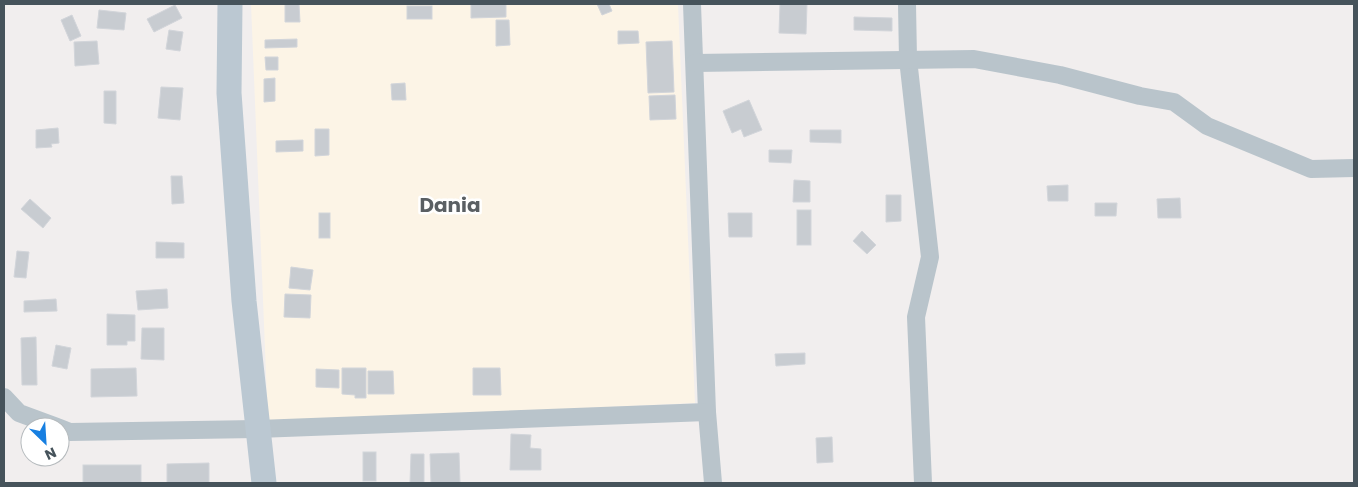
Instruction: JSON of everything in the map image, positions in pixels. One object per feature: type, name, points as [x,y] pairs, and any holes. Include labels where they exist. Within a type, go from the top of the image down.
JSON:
[{"type":"street","points":[[230,4],[229,103],[244,301],[264,483]]},
{"type":"street","points":[[692,4],[707,412],[713,483]]},
{"type":"street","points":[[907,4],[908,59],[930,256],[916,317],[922,483]]},
{"type":"street","points":[[695,63],[974,59],[1060,75],[1140,96],[1174,102],[1207,126],[1311,168],[1354,168]]},
{"type":"street","points":[[4,397],[19,412],[32,417]]},
{"type":"street","points":[[70,432],[258,429],[707,412]]},
{"type":"shaded area","points":[[251,4],[678,4],[695,403],[268,423]]},
{"type":"building","points":[[285,4],[299,4],[300,22],[285,22]]},
{"type":"building","points":[[471,4],[506,4],[506,17],[471,18]]},
{"type":"building","points":[[597,4],[609,4],[612,11],[602,15]]},
{"type":"building","points":[[780,4],[807,4],[806,34],[779,33]]},
{"type":"building","points":[[175,5],[182,18],[154,32],[147,19]]},
{"type":"building","points":[[407,6],[432,6],[432,19],[407,19]]},
{"type":"building","points":[[99,10],[126,13],[124,30],[97,28]]},
{"type":"building","points":[[72,15],[81,36],[70,41],[61,20]]},
{"type":"building","points":[[854,17],[892,18],[892,31],[854,30]]},
{"type":"building","points":[[496,20],[509,20],[510,45],[496,46]]},
{"type":"building","points":[[169,30],[183,32],[180,51],[166,49]]},
{"type":"building","points":[[618,31],[638,31],[639,43],[618,44]]},
{"type":"building","points":[[297,39],[297,47],[265,48],[265,40]]},
{"type":"building","points":[[97,41],[99,64],[75,66],[74,42]]},
{"type":"building","points":[[672,41],[674,92],[648,93],[646,42]]},
{"type":"building","points":[[265,57],[278,57],[278,70],[266,70]]},
{"type":"building","points":[[275,78],[275,101],[264,102],[264,79]]},
{"type":"building","points":[[405,83],[406,100],[392,100],[391,84]]},
{"type":"building","points":[[161,87],[183,88],[180,120],[158,118]]},
{"type":"building","points":[[104,91],[116,91],[116,124],[104,123]]},
{"type":"building","points":[[675,95],[676,119],[650,120],[649,96]]},
{"type":"building","points":[[749,100],[762,130],[744,137],[741,129],[732,133],[723,111]]},
{"type":"building","points":[[58,128],[59,143],[51,144],[52,147],[36,148],[36,130]]},
{"type":"building","points":[[315,129],[329,129],[329,155],[315,156]]},
{"type":"building","points":[[810,130],[841,130],[841,143],[810,142]]},
{"type":"building","points":[[303,140],[303,151],[276,152],[276,141]]},
{"type":"building","points":[[769,150],[792,150],[791,163],[769,162]]},
{"type":"building","points":[[171,176],[182,176],[184,203],[172,204]]},
{"type":"building","points":[[794,180],[810,181],[810,202],[793,202]]},
{"type":"building","points":[[1068,185],[1068,201],[1048,201],[1047,186]]},
{"type":"building","points":[[886,195],[901,195],[901,221],[886,222]]},
{"type":"building","points":[[1180,198],[1181,218],[1158,218],[1157,199]]},
{"type":"building","points":[[30,199],[51,218],[43,228],[21,209]]},
{"type":"building","points":[[1095,203],[1117,203],[1116,216],[1095,216]]},
{"type":"building","points":[[797,210],[811,210],[811,245],[797,245]]},
{"type":"building","points":[[319,213],[330,213],[330,238],[319,238]]},
{"type":"building","points":[[728,213],[752,213],[752,237],[729,237]]},
{"type":"building","points":[[862,231],[876,245],[867,254],[853,241]]},
{"type":"building","points":[[156,242],[184,243],[184,258],[156,258]]},
{"type":"building","points":[[17,251],[29,252],[26,278],[14,277]]},
{"type":"building","points":[[291,267],[313,270],[310,290],[289,288]]},
{"type":"building","points":[[167,289],[168,308],[138,310],[136,291]]},
{"type":"building","points":[[285,294],[311,295],[310,318],[284,317]]},
{"type":"building","points":[[56,299],[57,311],[24,312],[24,301]]},
{"type":"building","points":[[107,314],[135,315],[135,341],[127,341],[127,345],[107,345]]},
{"type":"building","points":[[142,328],[164,328],[164,360],[141,359]]},
{"type":"building","points":[[36,337],[37,385],[22,385],[21,338]]},
{"type":"building","points":[[56,345],[71,348],[67,369],[52,366]]},
{"type":"building","points":[[805,353],[805,364],[776,366],[775,354]]},
{"type":"building","points":[[136,368],[137,396],[91,397],[91,369]]},
{"type":"building","points":[[342,368],[366,368],[366,398],[355,398],[355,395],[342,394]]},
{"type":"building","points":[[473,368],[500,368],[501,395],[473,395]]},
{"type":"building","points":[[316,369],[339,370],[339,388],[316,387]]},
{"type":"building","points":[[368,371],[393,371],[394,394],[368,394]]},
{"type":"building","points":[[511,434],[531,435],[530,448],[541,449],[541,470],[510,470]]},
{"type":"building","points":[[832,437],[833,462],[817,463],[816,438]]},
{"type":"building","points":[[363,452],[376,452],[376,481],[363,481]]},
{"type":"building","points":[[459,453],[460,483],[431,483],[430,454]]},
{"type":"building","points":[[411,454],[424,454],[424,483],[410,483]]},
{"type":"building","points":[[209,463],[209,483],[167,483],[167,464]]},
{"type":"building","points":[[83,465],[141,465],[141,483],[83,483]]},
{"type":"district","name":"Dania","points":[[450,205]]}]
